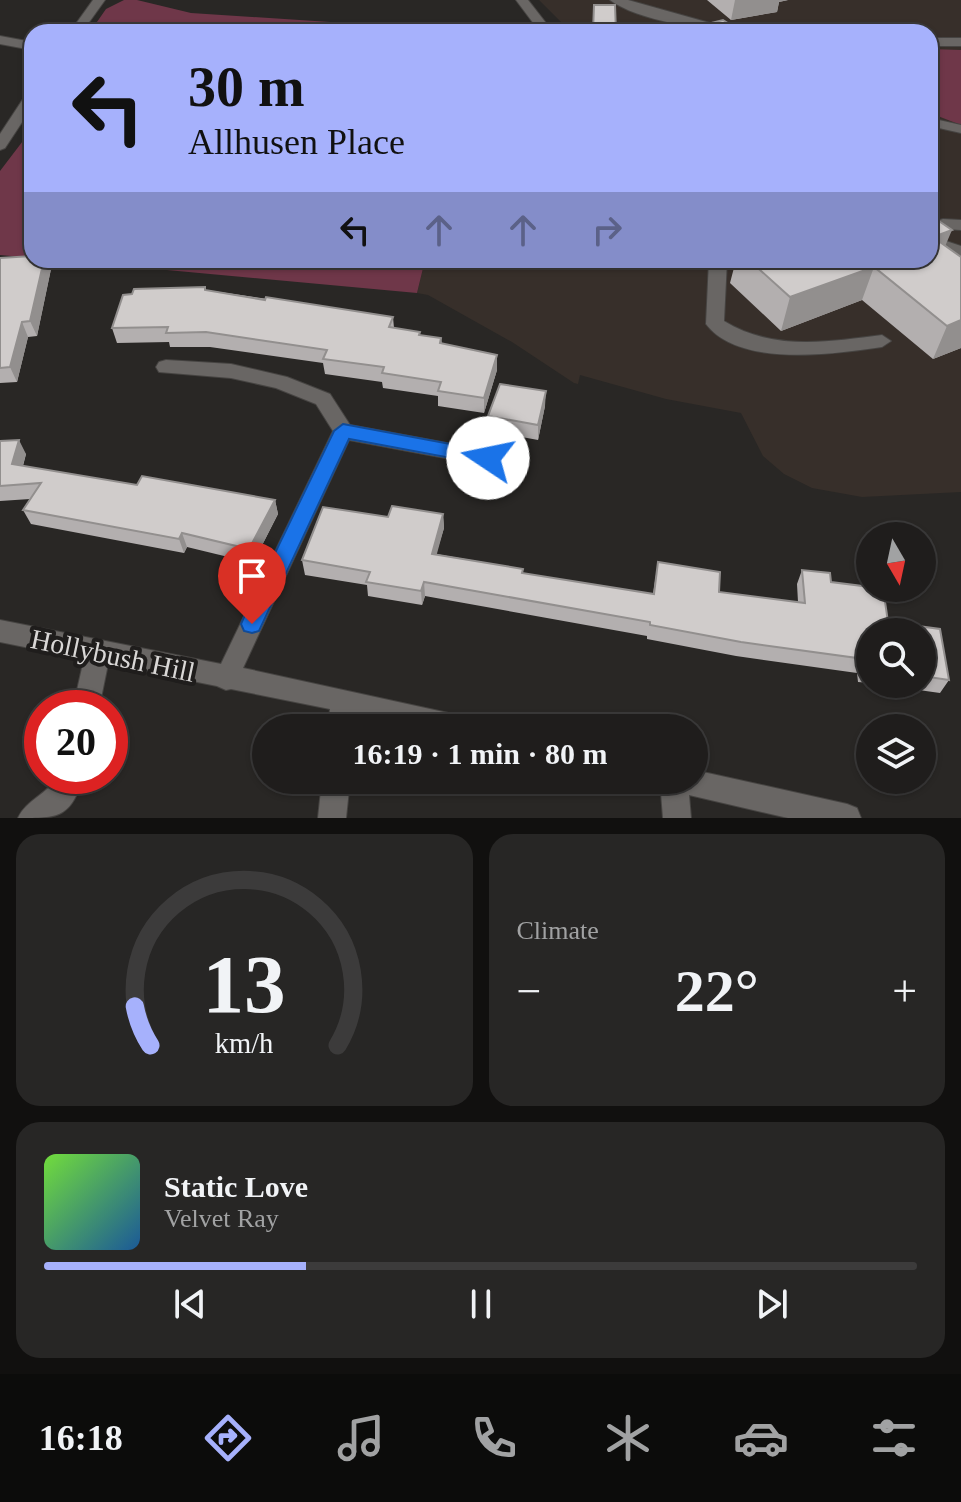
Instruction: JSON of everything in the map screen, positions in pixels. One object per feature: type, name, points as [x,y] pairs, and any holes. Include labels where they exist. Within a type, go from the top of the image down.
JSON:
[{"type":"street","points":[[82,24],[99,0]]},
{"type":"street","points":[[522,0],[541,24]]},
{"type":"street","points":[[616,0],[702,24]]},
{"type":"street","points":[[0,40],[24,44]]},
{"type":"street","points":[[938,42],[961,42]]},
{"type":"street","points":[[0,145],[24,108]]},
{"type":"street","points":[[938,124],[961,129]]},
{"type":"street","points":[[938,219],[942,224]]},
{"type":"street","points":[[938,226],[961,225]]},
{"type":"street","points":[[938,243],[944,248],[961,252]]},
{"type":"street","points":[[718,268],[715,324],[734,337],[782,348],[821,349],[882,341]]},
{"type":"street","points":[[166,367],[231,371],[280,382],[323,399],[343,431],[488,458]]},
{"type":"street","points":[[226,679],[343,431]]},
{"type":"street","name":"Hollybush Hill","points":[[0,631],[403,714]]},
{"type":"street","points":[[90,690],[98,652]]},
{"type":"street","points":[[342,714],[344,700]]},
{"type":"street","points":[[708,786],[847,818]]},
{"type":"street","points":[[32,818],[53,805],[62,794]]},
{"type":"street","points":[[332,818],[335,794]]},
{"type":"street","points":[[675,794],[677,818]]},
{"type":"shaded area","points":[[124,0],[137,0],[191,13],[360,24],[96,24],[106,9]]},
{"type":"shaded area","points":[[539,0],[961,0],[961,492],[862,497],[812,488],[784,474],[763,456],[741,413],[666,399],[580,375],[578,384],[574,383],[512,342],[428,295],[417,293],[423,268],[938,268],[938,24],[561,22]]},
{"type":"shaded area","points":[[938,49],[961,50],[961,125],[938,116]]},
{"type":"shaded area","points":[[24,140],[24,257],[0,255],[0,171]]},
{"type":"shaded area","points":[[146,268],[423,268],[417,293]]},
{"type":"building","points":[[594,5],[615,5],[616,24],[593,24]]},
{"type":"building","points":[[723,20],[729,24],[707,24]]},
{"type":"building","points":[[938,220],[952,230],[938,235]]},
{"type":"building","points":[[938,241],[961,257],[961,320],[947,326],[875,268],[938,268]]},
{"type":"building","points":[[24,256],[24,268],[42,268],[30,321],[22,322],[10,367],[0,368],[0,258]]},
{"type":"building","points":[[758,268],[871,268],[790,297]]},
{"type":"building","points":[[205,287],[205,290],[265,300],[266,297],[393,317],[389,327],[420,332],[419,335],[441,338],[440,343],[497,355],[484,398],[438,391],[441,382],[382,373],[384,367],[323,359],[327,350],[206,332],[166,333],[168,327],[112,328],[123,295],[132,294],[134,289]]},
{"type":"building","points":[[500,384],[546,391],[538,425],[488,416]]},
{"type":"building","points":[[19,440],[12,464],[137,485],[142,476],[275,500],[249,549],[182,533],[179,539],[23,510],[41,483],[0,486],[0,441]]},
{"type":"building","points":[[392,506],[443,514],[432,554],[523,569],[522,573],[654,594],[658,562],[720,572],[719,592],[805,603],[802,570],[830,573],[831,582],[856,585],[856,602],[885,602],[887,618],[856,618],[856,658],[741,642],[650,625],[650,622],[424,582],[421,591],[366,582],[370,572],[302,560],[323,507],[388,517]]},
{"type":"building","points":[[936,628],[940,629],[949,680],[936,678]]},
{"type":"route","points":[[252,624],[343,431],[488,458]]}]
